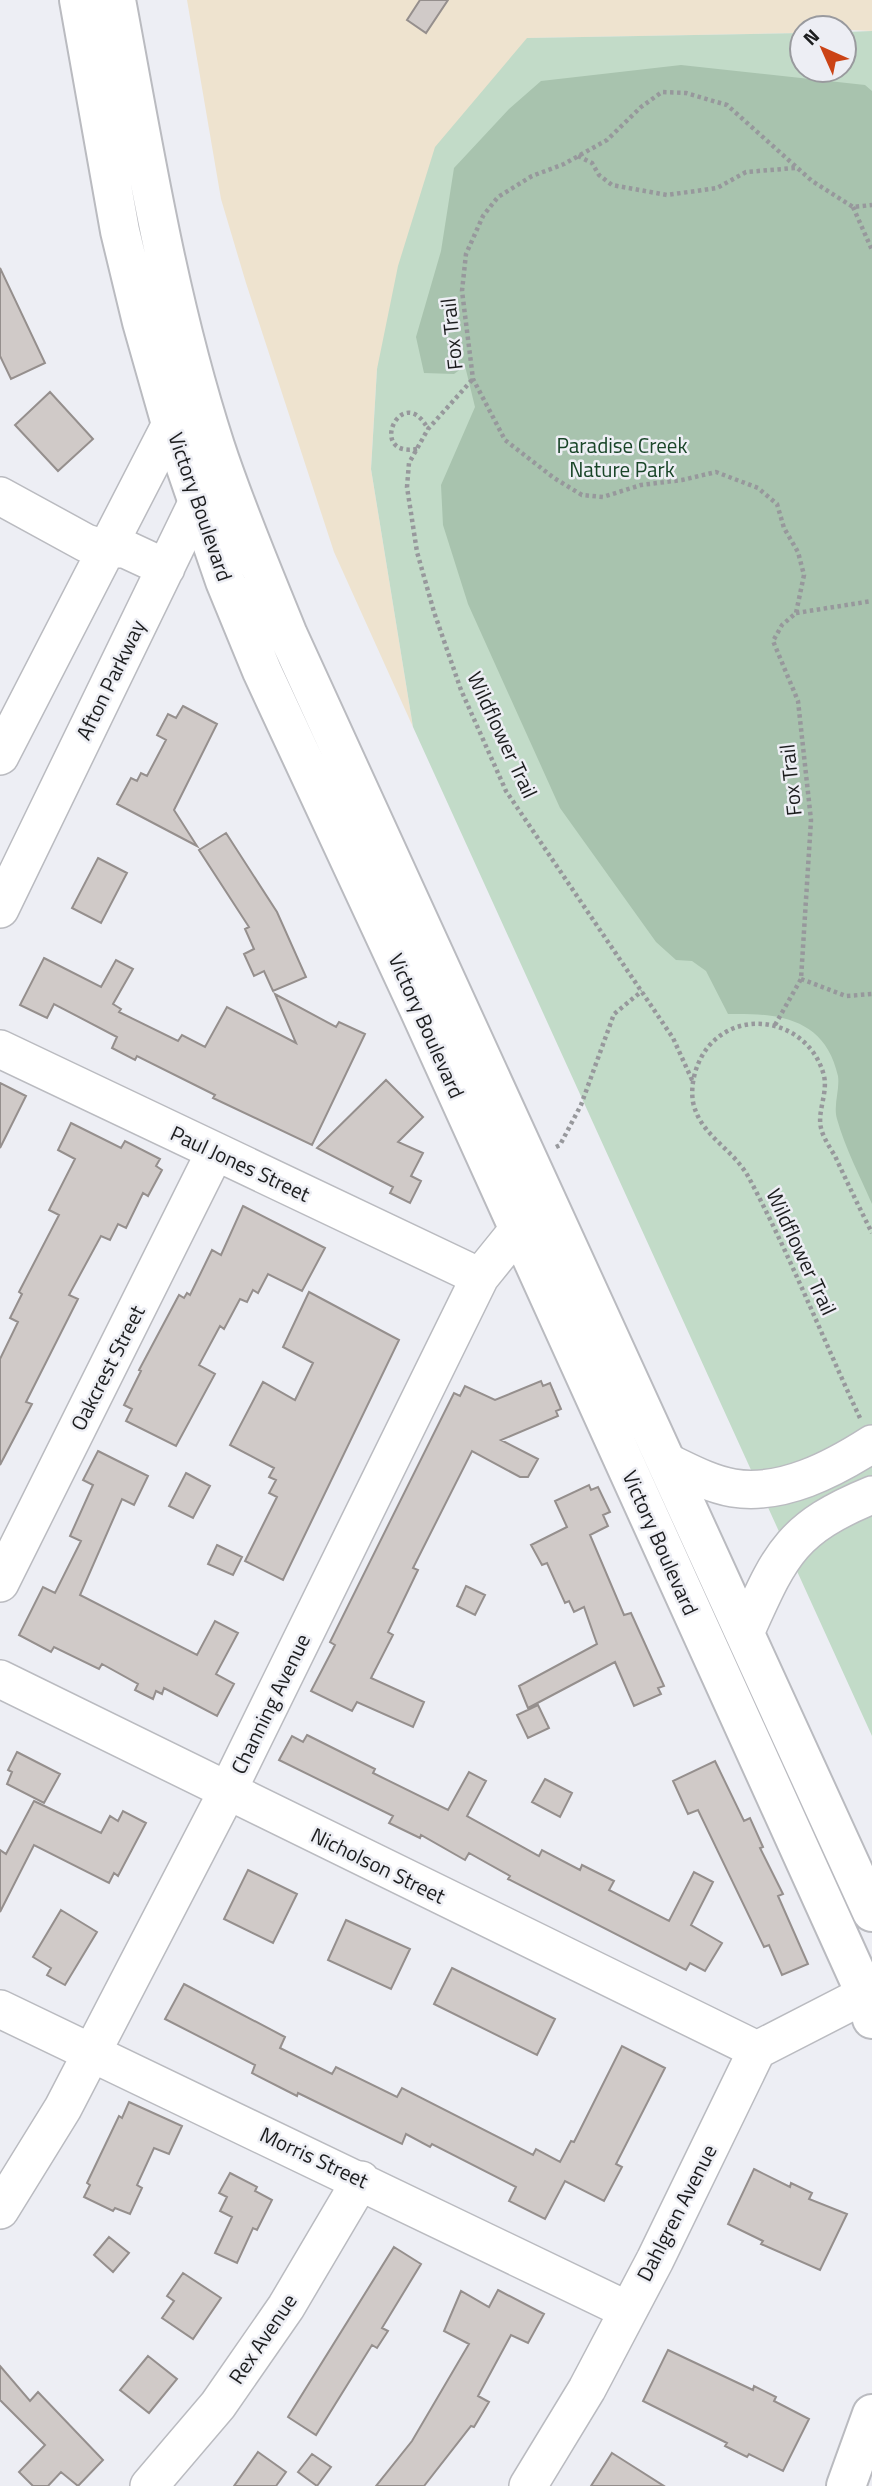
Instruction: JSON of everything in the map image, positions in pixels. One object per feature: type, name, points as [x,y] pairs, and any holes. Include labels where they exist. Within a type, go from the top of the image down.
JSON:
[{"type":"main road","name":"Victory Boulevard","points":[[79,0],[120,231],[171,424],[197,503],[262,671],[419,1009],[870,2001]]},
{"type":"main road","name":"Victory Boulevard","points":[[116,0],[161,242],[200,394],[215,447],[288,635],[872,1912]]},
{"type":"main road","points":[[846,2486],[872,2414]]},
{"type":"street","points":[[0,756],[171,424],[200,394]]},
{"type":"street","name":"Afton Parkway","points":[[0,909],[197,503],[215,447]]},
{"type":"street","points":[[0,496],[76,538],[105,549],[125,549],[166,568]]},
{"type":"street","name":"Paul Jones Street","points":[[0,1049],[480,1277]]},
{"type":"street","name":"Oakcrest Street","points":[[0,1583],[215,1152]]},
{"type":"street","name":"Channing Avenue","points":[[0,2210],[32,2161],[227,1793],[480,1277],[518,1230],[551,1210]]},
{"type":"street","points":[[667,1462],[705,1480],[735,1488],[762,1488],[816,1475],[872,1444]]},
{"type":"street","points":[[745,1633],[776,1565],[790,1545],[821,1520],[872,1495]]},
{"type":"street","name":"Nicholson Street","points":[[0,1679],[227,1793],[757,2050]]},
{"type":"street","points":[[757,2050],[870,2001]]},
{"type":"street","name":"Morris Street","points":[[0,2009],[627,2310]]},
{"type":"street","name":"Dahlgren Avenue","points":[[528,2486],[587,2389],[655,2260],[757,2050]]},
{"type":"street","name":"Rex Avenue","points":[[149,2486],[225,2395],[286,2307],[361,2180]]},
{"type":"path","name":"Fox Trail","points":[[775,1025],[801,979],[811,820],[798,701],[773,641],[782,625],[796,613],[804,575],[798,552],[784,528],[777,504],[758,488],[716,472],[682,481],[641,485],[603,498],[582,495],[554,478],[505,440],[473,379],[463,291],[466,254],[483,216],[498,197],[532,176],[579,156],[618,131],[641,107],[662,92],[687,93],[727,105],[796,168],[853,207]]},
{"type":"path","points":[[579,156],[593,163],[599,175],[612,185],[667,195],[717,188],[746,172],[796,168]]},
{"type":"path","points":[[872,205],[853,207],[872,250]]},
{"type":"path","name":"Wildflower Trail","points":[[473,379],[428,429],[409,463],[407,487],[418,552],[461,690],[506,791],[673,1038],[692,1082],[693,1101],[699,1119],[748,1175],[872,1444]]},
{"type":"path","points":[[418,449],[406,451],[395,445],[390,435],[392,423],[400,415],[412,413],[422,418],[428,429]]},
{"type":"path","points":[[796,613],[872,601]]},
{"type":"path","points":[[801,979],[846,996],[872,994]]},
{"type":"path","points":[[550,1150],[560,1145],[581,1105],[614,1014],[642,991]]},
{"type":"path","points":[[692,1082],[702,1056],[721,1035],[738,1026],[757,1023],[775,1025],[793,1032],[808,1044],[818,1060],[824,1078],[825,1097],[820,1126],[872,1233]]},
{"type":"shaded area","points":[[187,0],[872,0],[872,31],[858,30],[858,14],[788,14],[788,33],[528,38],[377,369],[371,469],[413,727],[334,552],[221,199]]},
{"type":"green space","name":"Paradise Creek Nature Park","points":[[872,31],[872,1736],[413,727],[371,469],[377,369],[398,266],[435,147],[527,38],[788,33],[788,84],[858,84],[858,32]]},
{"type":"green space","name":"Paradise Creek Nature Park","points":[[681,65],[788,77],[788,84],[865,85],[872,91],[872,1204],[837,1119],[838,1076],[832,1057],[822,1042],[811,1031],[782,1018],[728,1014],[706,971],[692,961],[676,960],[656,942],[560,808],[468,604],[443,525],[441,485],[475,407],[465,366],[454,374],[424,373],[416,337],[441,251],[454,168],[509,109],[541,81]]},
{"type":"building","points":[[420,0],[448,0],[426,33],[407,20]]},
{"type":"building","points":[[0,268],[45,363],[11,379],[0,356]]},
{"type":"building","points":[[50,392],[93,439],[58,471],[15,425]]},
{"type":"building","points":[[183,706],[217,724],[174,810],[197,846],[117,804],[131,778],[137,781],[141,773],[147,776],[166,740],[157,735],[168,714],[176,718]]},
{"type":"building","points":[[226,833],[277,912],[306,977],[273,991],[264,971],[254,976],[244,954],[254,949],[245,929],[249,927],[199,850]]},
{"type":"building","points":[[98,858],[127,873],[101,923],[72,908]]},
{"type":"building","points":[[44,958],[101,987],[116,960],[133,969],[113,1004],[121,1009],[119,1012],[178,1041],[182,1035],[205,1047],[227,1007],[296,1043],[275,994],[336,1027],[339,1022],[365,1034],[312,1145],[213,1098],[215,1095],[137,1056],[135,1060],[112,1048],[117,1037],[54,1004],[47,1018],[20,1005]]},
{"type":"building","points":[[386,1080],[423,1117],[398,1142],[423,1153],[411,1176],[421,1181],[410,1203],[390,1193],[393,1187],[317,1148]]},
{"type":"building","points":[[0,1083],[26,1096],[0,1148]]},
{"type":"building","points":[[71,1123],[121,1148],[125,1141],[160,1159],[156,1166],[162,1170],[148,1196],[143,1193],[126,1228],[118,1224],[110,1240],[101,1236],[69,1295],[78,1299],[26,1402],[32,1404],[0,1465],[0,1359],[18,1322],[10,1318],[22,1294],[19,1292],[59,1215],[49,1210],[75,1159],[58,1150]]},
{"type":"building","points":[[243,1206],[325,1248],[302,1291],[268,1274],[258,1293],[253,1290],[247,1302],[240,1299],[224,1329],[220,1326],[199,1365],[215,1374],[176,1446],[126,1421],[132,1409],[124,1405],[141,1371],[139,1370],[179,1295],[184,1298],[187,1293],[190,1295],[212,1250],[221,1255]]},
{"type":"building","points":[[309,1292],[399,1340],[283,1580],[245,1561],[277,1497],[269,1493],[276,1480],[269,1477],[274,1468],[230,1445],[263,1382],[295,1400],[313,1363],[283,1347]]},
{"type":"building","points":[[541,1381],[543,1386],[550,1383],[561,1409],[556,1411],[558,1416],[501,1440],[538,1459],[528,1477],[520,1477],[472,1451],[413,1568],[418,1570],[388,1632],[393,1635],[371,1678],[424,1702],[413,1727],[357,1702],[352,1711],[311,1691],[335,1645],[330,1642],[454,1393],[460,1396],[465,1386],[495,1400]]},
{"type":"building","points":[[98,1451],[148,1476],[134,1505],[122,1499],[80,1595],[197,1655],[215,1621],[238,1633],[216,1674],[234,1684],[217,1716],[164,1688],[162,1694],[156,1691],[153,1699],[135,1690],[138,1684],[102,1664],[99,1669],[54,1647],[51,1652],[19,1635],[43,1587],[55,1593],[81,1541],[70,1536],[93,1485],[83,1480]]},
{"type":"building","points":[[186,1473],[210,1486],[193,1518],[169,1506]]},
{"type":"building","points":[[589,1485],[591,1490],[598,1487],[610,1512],[603,1515],[608,1526],[590,1535],[624,1615],[631,1613],[664,1686],[658,1688],[661,1694],[634,1706],[615,1662],[528,1708],[519,1686],[597,1644],[584,1607],[574,1612],[569,1601],[565,1603],[547,1563],[542,1565],[531,1545],[567,1527],[555,1501]]},
{"type":"building","points":[[217,1545],[242,1557],[233,1575],[208,1564]]},
{"type":"building","points":[[466,1586],[485,1595],[475,1615],[457,1606]]},
{"type":"building","points":[[538,1705],[549,1728],[528,1738],[517,1715]]},
{"type":"building","points":[[307,1735],[375,1769],[373,1773],[448,1810],[469,1772],[486,1781],[467,1816],[539,1856],[542,1850],[580,1870],[582,1865],[614,1881],[609,1890],[669,1921],[694,1872],[713,1882],[691,1925],[722,1943],[705,1971],[690,1963],[686,1970],[508,1879],[510,1876],[469,1853],[465,1860],[421,1835],[420,1838],[389,1823],[393,1816],[279,1760],[292,1736],[303,1742]]},
{"type":"building","points":[[17,1752],[60,1774],[44,1803],[7,1784],[12,1772],[8,1770]]},
{"type":"building","points":[[715,1761],[744,1821],[750,1818],[763,1847],[760,1848],[783,1894],[778,1896],[808,1964],[782,1975],[769,1945],[764,1947],[698,1810],[688,1814],[673,1781]]},
{"type":"building","points":[[545,1779],[572,1793],[560,1817],[532,1802]]},
{"type":"building","points":[[34,1801],[101,1833],[110,1816],[118,1821],[123,1811],[146,1823],[118,1876],[114,1873],[109,1883],[34,1845],[0,1912],[0,1850],[6,1854]]},
{"type":"building","points":[[248,1870],[297,1894],[273,1943],[224,1919]]},
{"type":"building","points":[[61,1910],[97,1932],[65,1985],[47,1975],[51,1968],[33,1957]]},
{"type":"building","points":[[346,1920],[410,1949],[391,1989],[328,1960]]},
{"type":"building","points":[[452,1968],[555,2019],[537,2055],[434,2004]]},
{"type":"building","points":[[184,1984],[285,2037],[280,2048],[332,2074],[336,2067],[397,2097],[402,2088],[533,2155],[536,2149],[560,2162],[571,2141],[574,2142],[622,2046],[665,2068],[616,2164],[622,2167],[604,2201],[565,2181],[545,2219],[509,2201],[516,2187],[432,2144],[430,2147],[406,2134],[402,2144],[298,2093],[297,2096],[252,2073],[255,2065],[165,2019]]},
{"type":"building","points":[[129,2102],[182,2126],[169,2154],[154,2148],[137,2185],[142,2188],[130,2214],[115,2208],[113,2211],[84,2197],[90,2185],[87,2183],[119,2116],[122,2118]]},
{"type":"building","points":[[754,2169],[790,2187],[791,2183],[812,2193],[809,2199],[847,2214],[820,2270],[761,2244],[763,2241],[728,2224]]},
{"type":"building","points":[[230,2173],[257,2187],[255,2191],[272,2200],[257,2230],[253,2228],[237,2263],[215,2253],[232,2217],[220,2211],[227,2197],[219,2193]]},
{"type":"building","points":[[109,2237],[129,2253],[113,2272],[94,2255]]},
{"type":"building","points":[[394,2247],[421,2264],[382,2328],[388,2331],[377,2348],[372,2345],[316,2435],[288,2417]]},
{"type":"building","points":[[183,2273],[221,2298],[193,2339],[162,2318],[174,2301],[167,2296]]},
{"type":"building","points":[[498,2290],[544,2314],[528,2343],[511,2335],[478,2396],[489,2402],[474,2427],[471,2426],[424,2486],[376,2486],[412,2441],[469,2344],[444,2331],[461,2291],[489,2307]]},
{"type":"building","points":[[668,2350],[753,2390],[754,2386],[776,2397],[774,2401],[809,2419],[783,2471],[749,2454],[747,2457],[725,2446],[727,2443],[643,2401]]},
{"type":"building","points":[[148,2356],[177,2379],[149,2413],[120,2390]]},
{"type":"building","points":[[0,2366],[30,2401],[38,2392],[103,2460],[78,2486],[61,2472],[48,2486],[33,2486],[19,2472],[45,2445],[0,2400]]},
{"type":"building","points":[[258,2452],[286,2472],[276,2486],[234,2486]]},
{"type":"building","points":[[612,2453],[664,2486],[591,2486]]},
{"type":"building","points":[[312,2454],[331,2467],[317,2486],[298,2472]]}]
